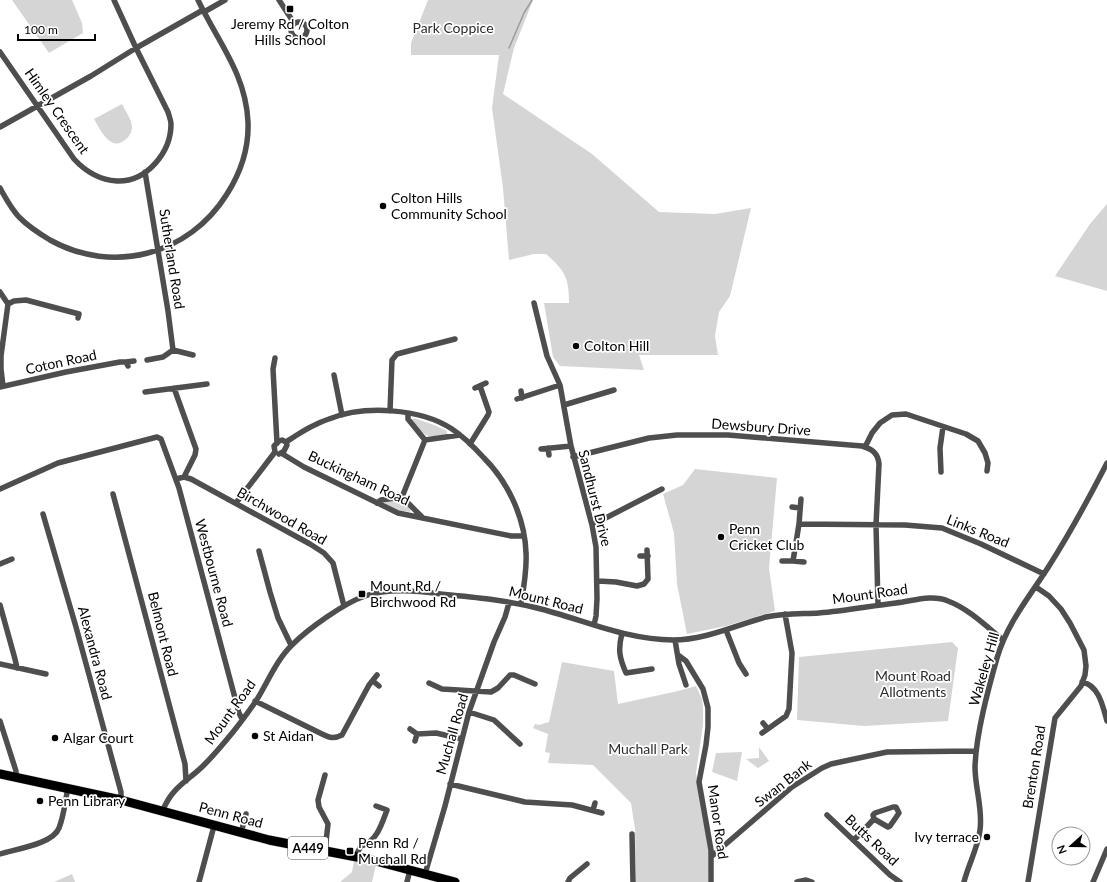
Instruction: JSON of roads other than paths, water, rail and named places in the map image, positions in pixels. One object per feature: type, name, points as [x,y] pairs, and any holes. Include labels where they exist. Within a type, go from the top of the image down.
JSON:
[{"type":"highway","name":"Penn Road","points":[[0,774],[121,800],[163,810],[214,826],[269,840],[355,857],[455,882]]},
{"type":"street","name":"Himley Crescent","points":[[0,52],[74,159],[89,172],[104,178],[117,181],[132,178],[145,172],[163,154],[168,141],[171,123],[168,112],[114,0]]},
{"type":"street","points":[[0,188],[9,204],[20,218],[44,236],[63,247],[89,255],[111,258],[133,256],[158,250],[189,234],[212,214],[221,204],[242,167],[247,147],[247,116],[242,86],[235,69],[198,0]]},
{"type":"street","points":[[0,127],[91,76],[136,48],[225,0]]},
{"type":"street","points":[[279,0],[294,23]]},
{"type":"street","name":"Sutherland Road","points":[[145,172],[172,350]]},
{"type":"street","points":[[0,292],[8,304],[0,368],[2,387]]},
{"type":"street","points":[[8,304],[26,300],[80,314]]},
{"type":"street","points":[[534,303],[547,356],[560,385],[571,446]]},
{"type":"street","points":[[390,411],[392,360],[394,356],[455,339]]},
{"type":"street","points":[[147,360],[163,357],[172,350],[183,354],[193,355]]},
{"type":"street","points":[[275,358],[273,369],[277,443],[274,446],[278,453]]},
{"type":"street","name":"Coton Road","points":[[2,387],[66,372],[120,362],[127,364],[134,361]]},
{"type":"street","points":[[334,375],[342,415]]},
{"type":"street","points":[[470,444],[489,412],[477,387],[486,383]]},
{"type":"street","points":[[145,392],[208,384]]},
{"type":"street","points":[[520,391],[519,399],[560,385]]},
{"type":"street","points":[[174,388],[196,449],[195,455],[184,477],[176,479]]},
{"type":"street","points":[[564,405],[614,390]]},
{"type":"street","points":[[277,443],[282,440],[286,442],[306,429],[329,419],[363,411],[390,411],[408,414],[436,421],[451,428],[489,463],[504,483],[520,520],[526,552],[526,573],[521,604]]},
{"type":"street","points":[[408,414],[408,418],[425,440]]},
{"type":"street","points":[[878,605],[876,525],[878,459],[874,452],[865,447],[876,427],[892,415],[906,414],[966,434],[978,441],[985,453],[988,463],[987,471]]},
{"type":"street","points":[[941,472],[940,448],[943,427]]},
{"type":"street","points":[[425,440],[460,435]]},
{"type":"street","name":"Dewsbury Drive","points":[[573,457],[649,438],[677,435],[728,435],[865,447]]},
{"type":"street","name":"Westbourne Road","points":[[0,489],[58,464],[158,437],[162,441],[176,479],[239,713],[242,719]]},
{"type":"street","points":[[402,497],[425,440]]},
{"type":"street","points":[[236,503],[278,453],[287,448],[286,442]]},
{"type":"street","name":"Sandhurst Drive","points":[[541,449],[571,446],[592,525],[596,547],[598,581],[597,608],[594,625]]},
{"type":"street","points":[[548,448],[549,455]]},
{"type":"street","name":"Buckingham Road","points":[[278,453],[398,513],[511,536],[524,536]]},
{"type":"street","name":"Wakeley Hill","points":[[964,882],[981,828],[981,814],[975,769],[976,751],[993,674],[1004,640],[1013,619],[1044,574],[1082,511],[1107,463]]},
{"type":"street","name":"Birchwood Road","points":[[184,477],[191,479],[236,503],[324,553],[333,563],[344,606]]},
{"type":"street","points":[[592,525],[662,489]]},
{"type":"street","name":"Belmont Road","points":[[113,494],[184,764],[186,781]]},
{"type":"street","points":[[377,503],[381,500],[402,497]]},
{"type":"street","points":[[402,497],[423,518]]},
{"type":"street","points":[[793,561],[799,524],[800,499]]},
{"type":"street","points":[[792,507],[800,508]]},
{"type":"street","name":"Alexandra Road","points":[[43,514],[78,634],[121,792],[121,800]]},
{"type":"street","name":"Links Road","points":[[799,524],[942,528],[981,544],[1044,574]]},
{"type":"street","points":[[259,551],[278,618],[291,645]]},
{"type":"street","points":[[598,581],[616,582],[637,586],[644,584],[648,579],[648,553],[640,556]]},
{"type":"street","points":[[0,564],[12,559]]},
{"type":"street","points":[[782,561],[804,562]]},
{"type":"street","name":"Brenton Road","points":[[1028,882],[1054,718],[1079,688],[1084,676],[1086,657],[1079,639],[1061,609],[1049,596],[1036,586]]},
{"type":"street","name":"Mount Road","points":[[163,810],[170,796],[204,765],[234,732],[256,701],[278,662],[291,645],[312,628],[344,606],[368,595],[399,591],[424,592],[521,604],[622,633],[655,640],[675,640],[701,637],[769,617],[785,614],[818,613],[937,598],[947,600],[963,609],[1004,640]]},
{"type":"street","name":"Muchall Road","points":[[425,874],[468,712],[509,603]]},
{"type":"street","points":[[0,605],[17,668]]},
{"type":"street","points":[[762,734],[786,716],[789,709],[792,654],[785,614]]},
{"type":"street","points":[[726,630],[739,663],[746,674]]},
{"type":"street","points":[[622,633],[618,648],[621,662],[626,673],[652,670]]},
{"type":"street","points":[[675,640],[686,684]]},
{"type":"street","name":"Manor Road","points":[[678,655],[686,661],[703,689],[708,708],[706,745],[699,782],[712,856],[711,882]]},
{"type":"street","points":[[0,664],[46,674]]},
{"type":"street","points":[[682,672],[691,669]]},
{"type":"street","points":[[256,701],[330,738],[336,738],[342,735],[377,675]]},
{"type":"street","points":[[429,683],[442,689],[491,692],[498,688],[510,675],[514,675],[535,684]]},
{"type":"street","points":[[373,681],[379,686]]},
{"type":"street","points":[[1082,682],[1087,683],[1098,695],[1107,721]]},
{"type":"street","points":[[468,712],[494,720],[520,744]]},
{"type":"street","points":[[0,721],[16,771],[16,777]]},
{"type":"street","points":[[763,723],[768,729]]},
{"type":"street","points":[[410,729],[417,734],[436,733],[462,739]]},
{"type":"street","points":[[415,741],[417,734]]},
{"type":"street","name":"Swan Bank","points":[[712,856],[792,787],[831,764],[887,752],[976,751]]},
{"type":"street","points":[[325,775],[318,800],[319,807],[328,824],[325,851]]},
{"type":"street","points":[[450,784],[525,802],[572,805],[602,813]]},
{"type":"street","points":[[0,854],[53,837],[60,828],[68,788]]},
{"type":"street","points":[[593,810],[595,803]]},
{"type":"street","points":[[355,857],[361,846],[368,844],[382,824],[387,810],[376,806]]},
{"type":"street","points":[[854,840],[874,819],[873,815],[878,811],[894,807],[898,809],[898,813],[888,827],[885,827],[874,819]]},
{"type":"street","points":[[241,833],[246,814]]},
{"type":"street","name":"Butts Road","points":[[827,815],[890,875],[900,882]]},
{"type":"street","points":[[198,882],[214,826]]},
{"type":"street","points":[[632,834],[633,882]]},
{"type":"street","points":[[1093,882],[1107,849]]},
{"type":"street","points":[[568,882],[587,864]]},
{"type":"street","points":[[407,882],[410,870]]},
{"type":"street","points":[[797,882],[806,880],[812,882]]},
{"type":"waterway","points":[[509,48],[524,13],[532,0]]},
{"type":"place","name":"Jeremy Rd / Colton Hills School","points":[[290,9]]},
{"type":"place","name":"Colton Hills Community School","points":[[383,206]]},
{"type":"place","name":"Colton Hill","points":[[576,346]]},
{"type":"place","name":"Penn Cricket Club","points":[[721,537]]},
{"type":"place","name":"Mount Rd / Birchwood Rd","points":[[362,594]]},
{"type":"place","name":"St Aidan","points":[[255,736]]},
{"type":"place","name":"Algar Court","points":[[55,738]]},
{"type":"place","name":"Penn Library","points":[[40,801]]},
{"type":"place","name":"Ivy terrace","points":[[987,837]]},
{"type":"place","name":"Penn Rd / Muchall Rd","points":[[350,851]]},
{"type":"park label","name":"Park Coppice","points":[[453,28]]},
{"type":"park label","name":"Mount Road Allotments","points":[[913,684]]},
{"type":"park label","name":"Muchall Park","points":[[648,749]]}]
